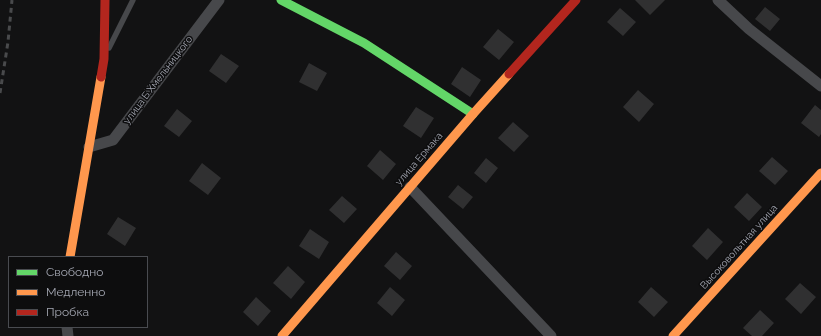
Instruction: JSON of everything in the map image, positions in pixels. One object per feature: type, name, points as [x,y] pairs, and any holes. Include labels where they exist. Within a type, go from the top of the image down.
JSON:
[{"type":"street","points":[[70,256],[104,59],[105,0]]},
{"type":"street","name":"улица Б.Хмельницкого","points":[[89,147],[113,140],[219,0]]},
{"type":"street","points":[[281,0],[364,43],[473,114]]},
{"type":"street","name":"улица Ермака","points":[[282,336],[473,114],[576,0]]},
{"type":"street","points":[[718,0],[749,29],[821,86]]},
{"type":"street","name":"Высоковольтная улица","points":[[673,336],[821,173]]},
{"type":"street","points":[[410,187],[550,336]]},
{"type":"lane","points":[[104,59],[133,0]]},
{"type":"building","points":[[635,0],[665,0],[650,15]]},
{"type":"building","points":[[765,7],[780,19],[770,31],[755,19]]},
{"type":"building","points":[[620,8],[636,22],[623,36],[607,22]]},
{"type":"building","points":[[498,29],[514,42],[499,60],[483,47]]},
{"type":"building","points":[[221,54],[239,66],[226,83],[209,71]]},
{"type":"building","points":[[309,63],[327,73],[317,91],[299,82]]},
{"type":"building","points":[[462,67],[481,80],[470,97],[451,84]]},
{"type":"building","points":[[638,90],[654,104],[639,122],[623,107]]},
{"type":"building","points":[[815,105],[821,110],[821,134],[819,137],[801,123]]},
{"type":"building","points":[[416,107],[434,118],[421,138],[403,126]]},
{"type":"building","points":[[177,109],[192,121],[179,137],[164,126]]},
{"type":"building","points":[[513,122],[529,136],[514,152],[498,138]]},
{"type":"building","points":[[380,150],[396,164],[383,180],[367,166]]},
{"type":"building","points":[[772,157],[788,171],[775,185],[759,171]]},
{"type":"building","points":[[486,158],[498,168],[486,183],[474,173]]},
{"type":"building","points":[[202,163],[221,178],[208,195],[189,181]]},
{"type":"building","points":[[458,185],[473,197],[463,209],[448,197]]},
{"type":"building","points":[[747,193],[762,207],[749,221],[734,207]]},
{"type":"building","points":[[342,196],[357,209],[344,223],[329,210]]},
{"type":"building","points":[[118,217],[136,228],[125,246],[107,234]]},
{"type":"building","points":[[708,228],[723,242],[707,260],[692,246]]},
{"type":"building","points":[[310,229],[329,242],[319,259],[299,246]]},
{"type":"building","points":[[396,252],[412,266],[400,280],[384,266]]},
{"type":"building","points":[[288,266],[305,282],[291,299],[273,283]]},
{"type":"building","points":[[800,283],[816,297],[801,314],[785,299]]},
{"type":"building","points":[[390,287],[405,300],[392,316],[377,303]]},
{"type":"building","points":[[651,287],[668,302],[654,317],[638,302]]},
{"type":"building","points":[[256,297],[271,311],[258,326],[243,312]]},
{"type":"building","points":[[760,310],[774,323],[762,336],[752,336],[743,328]]},
{"type":"railway","points":[[0,93],[8,42],[12,0]]},
{"type":"traffic: fast","points":[[281,0],[364,43],[473,114]]},
{"type":"traffic: slow","points":[[282,336],[509,74]]},
{"type":"traffic: slow","points":[[70,256],[101,77]]},
{"type":"traffic: slow","points":[[673,336],[821,173]]},
{"type":"traffic: jam","points":[[101,77],[104,59],[105,0]]},
{"type":"traffic: jam","points":[[509,74],[576,0]]}]
